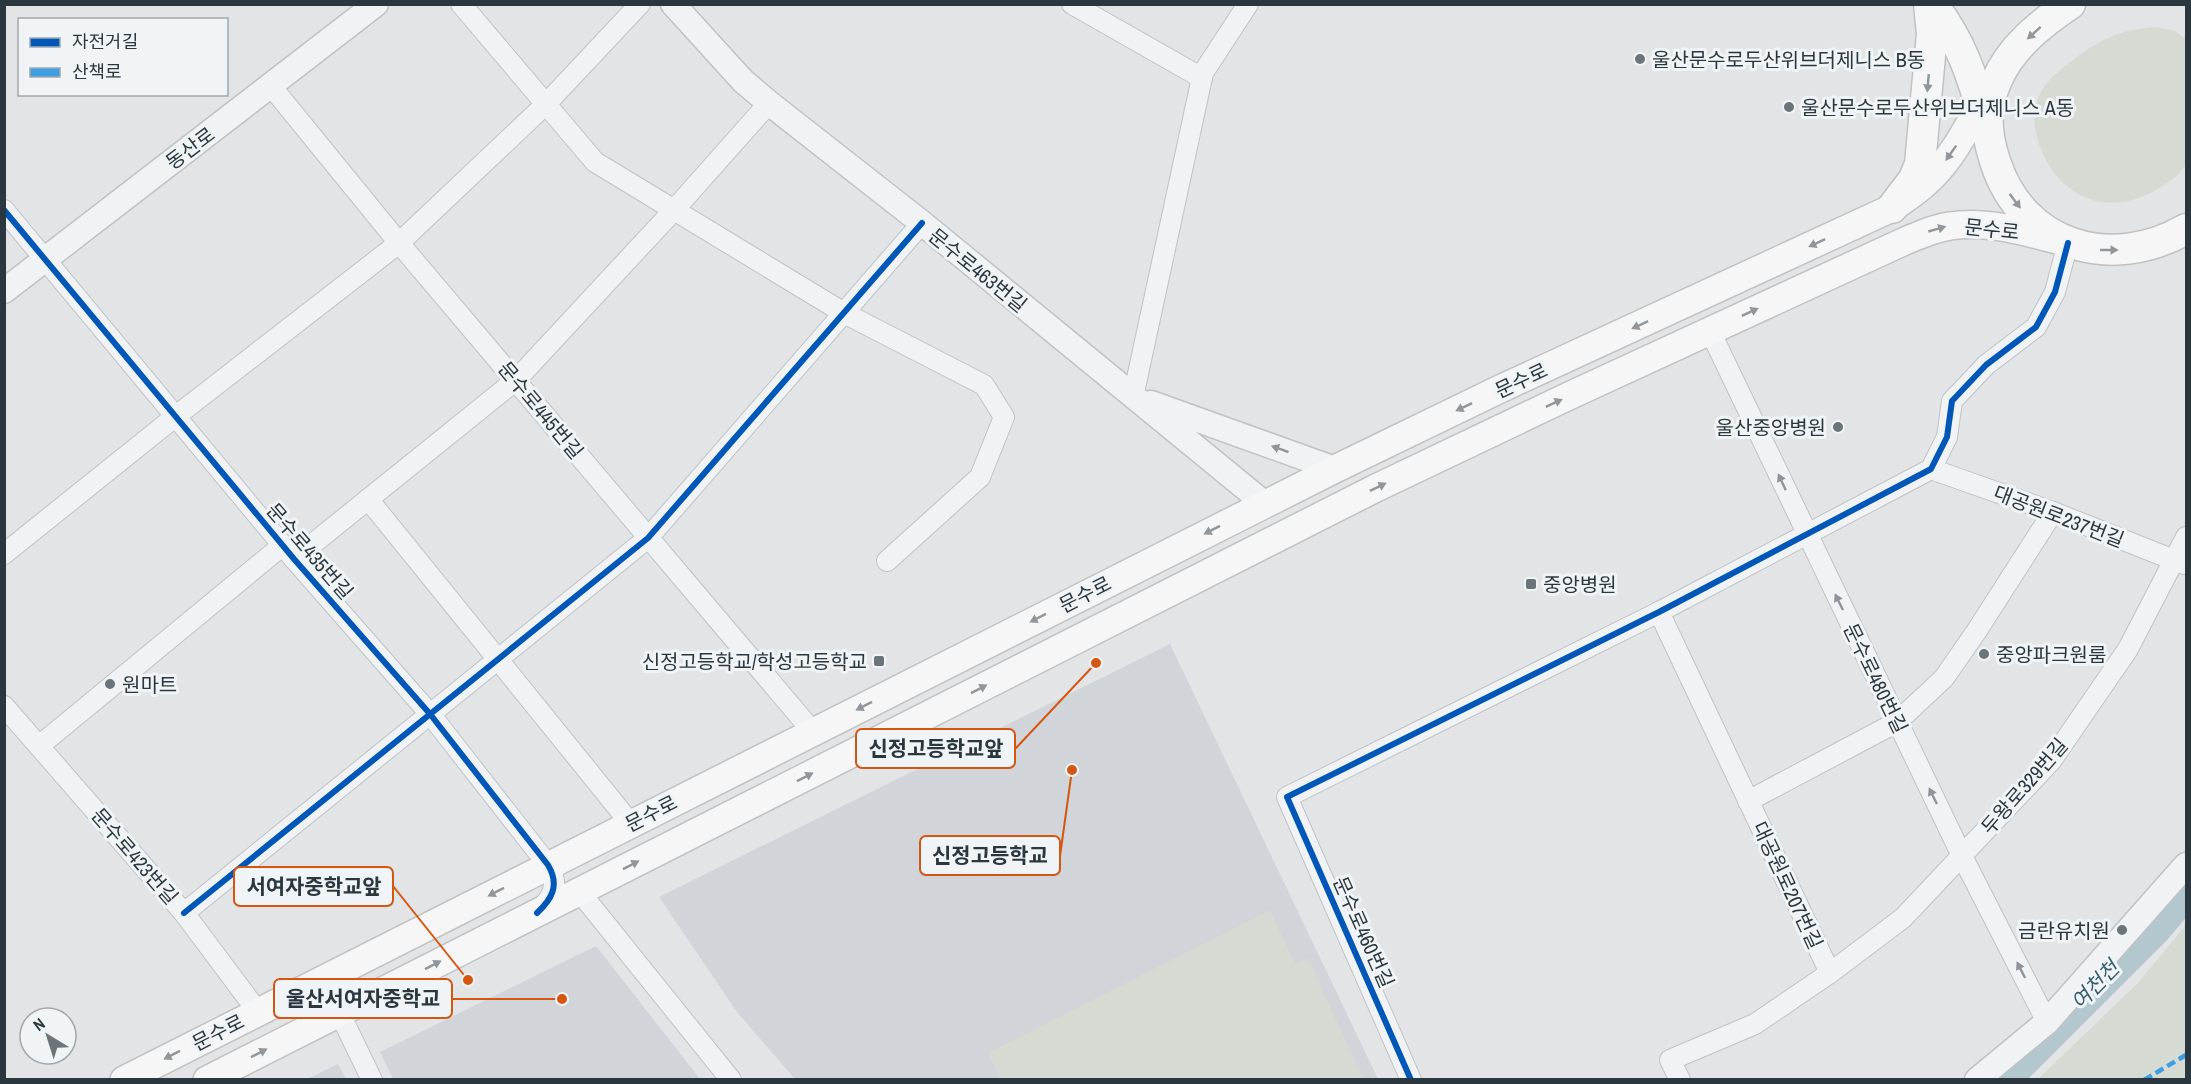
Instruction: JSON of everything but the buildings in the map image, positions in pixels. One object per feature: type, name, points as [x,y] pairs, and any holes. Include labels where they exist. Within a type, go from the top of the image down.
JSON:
[{"type":"main road","points":[[1931,4],[1958,42],[1969,66],[1998,173],[2009,192],[2035,223],[2051,235],[2084,248],[2126,250],[2187,240]]},
{"type":"main road","points":[[1892,208],[1914,179],[1920,164],[1932,34],[1931,4]]},
{"type":"main road","points":[[1983,116],[2003,67],[2016,49],[2070,4]]},
{"type":"main road","name":"문수로","points":[[125,1079],[1335,468],[1892,208],[1912,194],[1941,167],[1983,116]]},
{"type":"main road","name":"문수로","points":[[207,1080],[1326,513],[1561,399],[1905,241],[1947,226],[1965,224],[2028,233],[2068,243]]},
{"type":"main road","points":[[2152,245],[2187,229]]},
{"type":"main road","points":[[1214,569],[1255,535],[1263,519],[1265,504],[1283,513],[1303,516],[1326,513]]},
{"type":"main road","points":[[1119,577],[1142,567],[1159,563],[1170,572],[1171,580],[1166,588],[1136,610]]},
{"type":"main road","points":[[700,789],[672,809],[666,817],[664,826],[670,832],[681,834],[715,823]]},
{"type":"street","name":"동산로","points":[[4,291],[376,4]]},
{"type":"street","points":[[461,4],[595,162],[844,313],[984,385],[1004,417],[980,477],[887,561]]},
{"type":"street","points":[[4,554],[176,416],[399,243],[546,104],[640,4]]},
{"type":"street","name":"문수로463번길","points":[[673,4],[744,81],[768,103],[922,223],[1265,504]]},
{"type":"street","points":[[1072,4],[1202,78]]},
{"type":"street","points":[[1248,4],[1203,73],[1133,397],[1335,468]]},
{"type":"street","name":"문수로445번길","points":[[271,86],[399,243],[813,732]]},
{"type":"street","points":[[39,746],[289,552],[368,499],[516,380],[674,210],[768,103]]},
{"type":"street","name":"문수로435번길","points":[[4,210],[289,552],[430,714],[548,866]]},
{"type":"street","points":[[184,913],[648,538],[922,223]]},
{"type":"street","points":[[1659,612],[1931,469],[1947,437],[1952,401],[1986,365],[2036,327],[2055,292],[2068,243]]},
{"type":"street","name":"문수로480번길","points":[[1710,331],[1962,856],[2047,1023]]},
{"type":"street","name":"대공원로237번길","points":[[1931,469],[2053,512],[2180,563]]},
{"type":"street","points":[[368,499],[631,824]]},
{"type":"street","points":[[1749,801],[1897,722],[1944,678],[2053,512]]},
{"type":"street","name":"두왕로329번길","points":[[1830,974],[1903,918],[2051,761],[2128,649],[2180,563],[2187,537]]},
{"type":"street","name":"문수로460번길","points":[[1411,1080],[1287,798],[1659,612]]},
{"type":"street","name":"대공원로207번길","points":[[1659,612],[1830,974],[1755,1023],[1670,1060],[1680,1080]]},
{"type":"street","name":"문수로423번길","points":[[4,706],[184,913],[258,1012]]},
{"type":"street","points":[[1977,1080],[2047,1023],[2187,865]]},
{"type":"street","points":[[537,913],[548,902],[554,890],[554,878],[548,866]]},
{"type":"street","points":[[579,891],[731,1080]]},
{"type":"street","points":[[339,1012],[372,1080]]},
{"type":"shaded area","points":[[2156,27],[2175,31],[2186,40],[2186,165],[2167,183],[2141,197],[2122,202],[2105,202],[2088,198],[2072,190],[2048,163],[2039,144],[2034,118],[2038,98],[2056,74],[2093,46],[2112,36],[2132,30]]},
{"type":"shaded area","points":[[1170,644],[1378,1079],[795,1079],[737,1012],[659,897]]},
{"type":"shaded area","points":[[1270,910],[1295,964],[1308,958],[1363,1079],[1000,1079],[988,1053]]},
{"type":"shaded area","points":[[2186,925],[2186,1079],[2038,1079],[2138,983]]},
{"type":"shaded area","points":[[596,946],[700,1079],[393,1079],[380,1052]]},
{"type":"shaded area","points":[[338,1064],[346,1079],[307,1079]]},
{"type":"waterway","name":"여천천","points":[[2003,1080],[2155,928],[2186,891]]},
{"type":"marked path","points":[[2144,1080],[2186,1055]]},
{"type":"cycle path","points":[[4,210],[294,559],[430,714],[548,865],[552,872],[553,891],[537,913]]},
{"type":"cycle path","points":[[184,913],[648,538],[922,223]]},
{"type":"cycle path","points":[[1411,1080],[1287,797],[1659,612],[1931,469],[1947,437],[1952,401],[1986,365],[2036,327],[2055,292],[2068,243]]},
{"type":"place","name":"울산문수로두산위브더제니스 B동","points":[[1640,59]]},
{"type":"place","name":"울산문수로두산위브더제니스 A동","points":[[1789,107]]},
{"type":"place","name":"울산중앙병원","points":[[1838,427]]},
{"type":"place","name":"중앙병원","points":[[1531,584]]},
{"type":"place","name":"중앙파크원룸","points":[[1984,654]]},
{"type":"place","name":"신정고등학교/학성고등학교","points":[[879,661]]},
{"type":"place","name":"신정고등학교앞","points":[[1096,663]]},
{"type":"place","name":"원마트","points":[[110,684]]},
{"type":"place","name":"신정고등학교","points":[[1072,770]]},
{"type":"place","name":"금란유치원","points":[[2122,930]]},
{"type":"place","name":"서여자중학교앞","points":[[468,980]]},
{"type":"place","name":"울산서여자중학교","points":[[562,999]]}]
